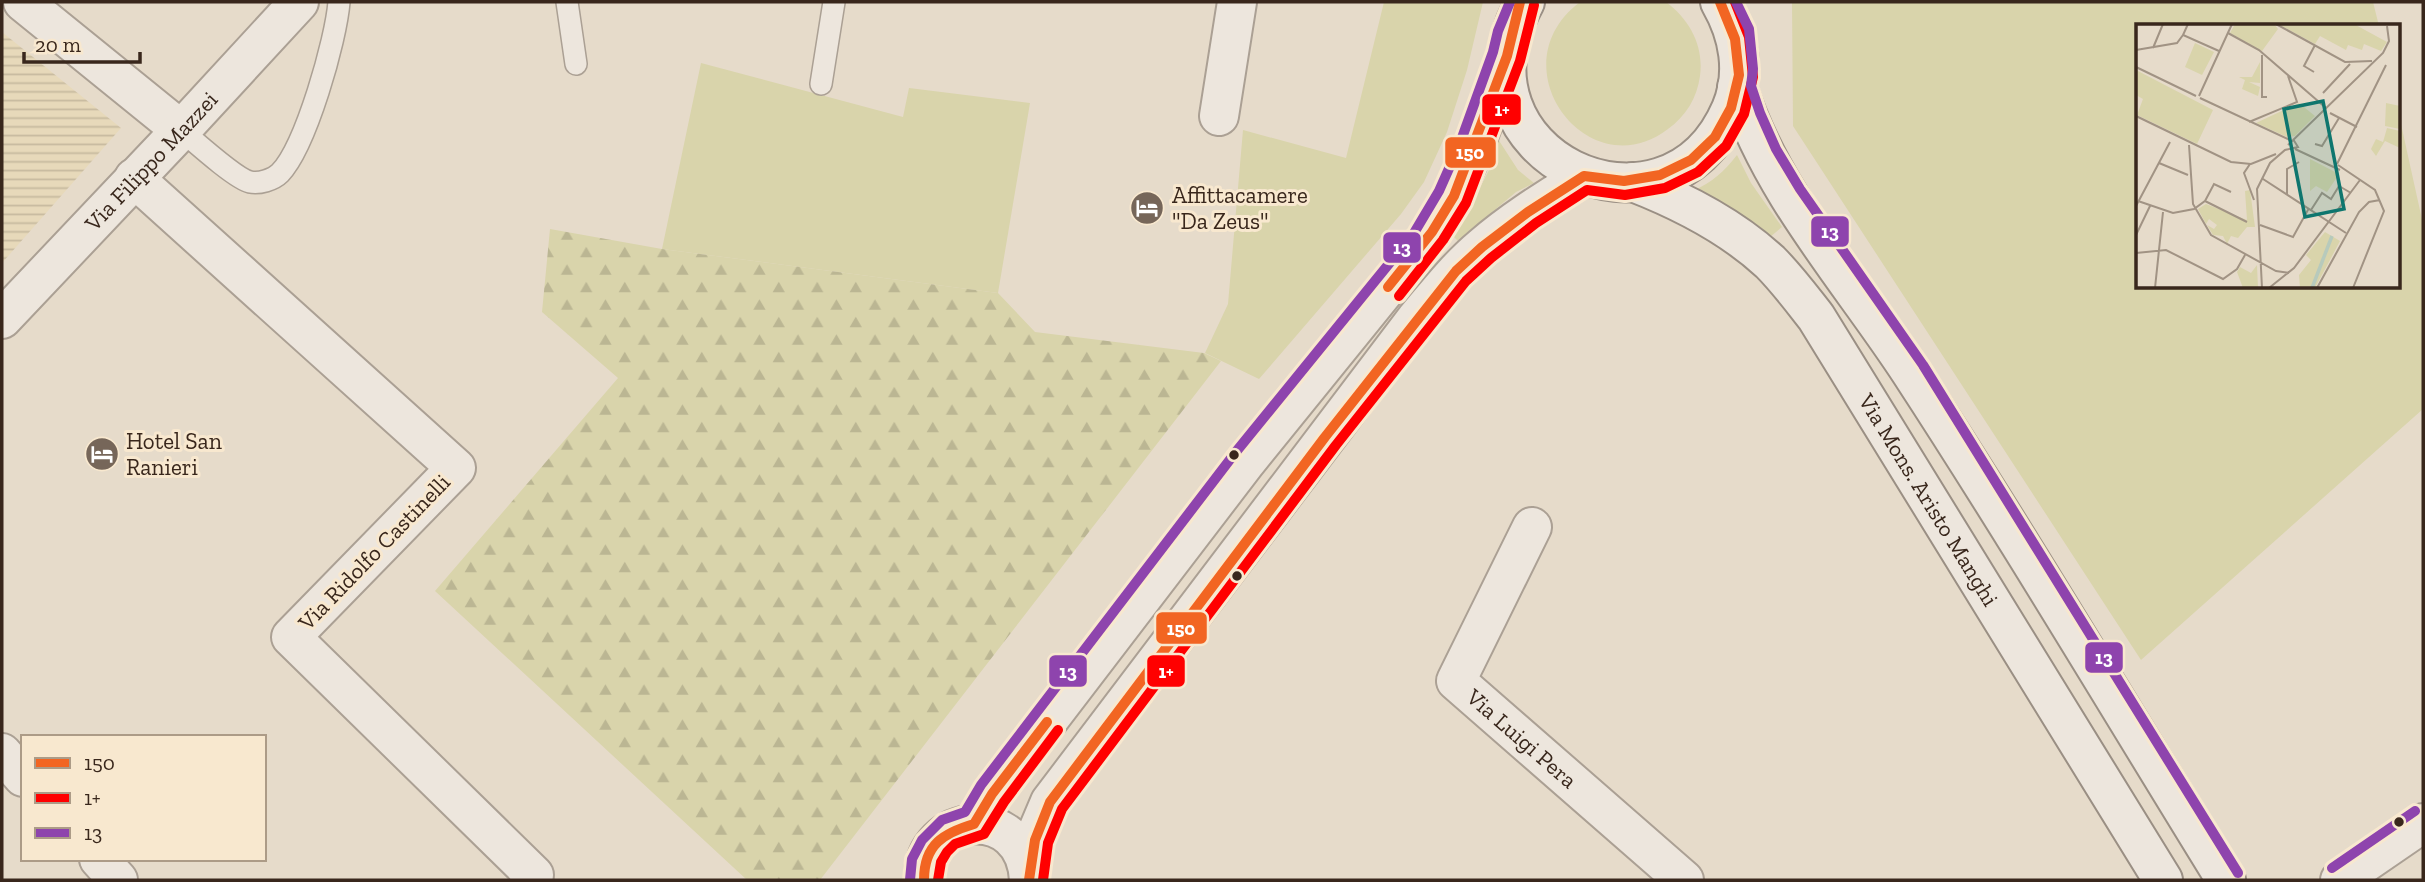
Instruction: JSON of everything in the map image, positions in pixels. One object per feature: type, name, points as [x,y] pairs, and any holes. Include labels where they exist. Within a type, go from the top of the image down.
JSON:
[{"type":"street","points":[[23,2],[181,130]]},
{"type":"street","name":"Via Filippo Mazzei","points":[[2,319],[299,2]]},
{"type":"street","points":[[1219,116],[1237,2]]},
{"type":"street","points":[[1507,56],[1509,89],[1520,122],[1541,149],[1568,169],[1584,176],[1617,182],[1648,180],[1677,169],[1701,152],[1721,129],[1734,102],[1740,69],[1737,41],[1720,2]]},
{"type":"street","points":[[974,824],[992,794],[1246,462],[1425,242],[1444,214],[1462,176],[1507,56],[1521,6]]},
{"type":"street","points":[[1737,87],[1754,134],[1788,197],[1911,372],[2225,880]]},
{"type":"street","points":[[1028,874],[1036,835],[1050,802],[1416,319],[1456,271],[1482,247],[1528,212],[1584,176]]},
{"type":"street","name":"Via Ridolfo Castinelli","points":[[134,178],[456,468],[291,637],[534,875],[529,880]]},
{"type":"street","name":"Via Mons. Aristo Manghi","points":[[1633,182],[1688,206],[1740,237],[1775,268],[1815,317],[2163,880]]},
{"type":"street","name":"Via Luigi Pera","points":[[1532,527],[1456,681],[1684,880]]},
{"type":"street","points":[[2,753],[21,775]]},
{"type":"street","points":[[2340,880],[2423,823]]},
{"type":"street","points":[[925,880],[924,870],[928,856],[936,843],[948,832],[974,824],[992,826],[1005,832],[1016,842],[1024,854],[1028,874]]},
{"type":"street","points":[[101,861],[118,880]]},
{"type":"lane","points":[[181,130],[245,181],[265,181],[279,174],[293,153],[325,72],[337,25],[339,2]]},
{"type":"lane","points":[[567,2],[576,64]]},
{"type":"lane","points":[[821,83],[834,2]]},
{"type":"shaded area","points":[[2,32],[121,128],[2,263]]},
{"type":"green space","points":[[1384,2],[1483,2],[1467,70],[1447,132],[1424,182],[1401,214],[1259,379],[1205,353],[1228,304],[1243,130],[1346,158]]},
{"type":"green space","points":[[1580,2],[1666,2],[1688,25],[1694,34],[1700,54],[1699,84],[1690,106],[1668,129],[1638,144],[1609,144],[1583,132],[1562,112],[1549,86],[1547,57],[1556,28]]},
{"type":"green space","points":[[1792,2],[2373,2],[2378,24],[2136,24],[2136,289],[2400,289],[2400,120],[2423,224],[2423,409],[2141,660],[1793,126]]},
{"type":"green space","points":[[701,63],[903,117],[909,88],[1030,103],[998,293],[662,249]]},
{"type":"green space","points":[[1496,136],[1518,170],[1534,183],[1516,192],[1458,241],[1452,235],[1464,219],[1490,168]]},
{"type":"green space","points":[[1737,155],[1751,183],[1782,227],[1770,237],[1745,218],[1693,191],[1717,176]]},
{"type":"green space","points":[[550,229],[662,249],[998,293],[1035,332],[1204,353],[1221,361],[820,880],[747,880],[435,591],[618,378],[542,312]]},
{"type":"transit line","name":"13","points":[[910,880],[912,859],[922,840],[942,820],[965,812],[981,785],[1235,453],[1414,233],[1439,191],[1459,146],[1510,2]]},
{"type":"transit line","name":"150","points":[[1388,287],[1432,232],[1454,196],[1507,56],[1520,2]]},
{"type":"transit line","name":"150","points":[[1029,880],[1035,840],[1050,802],[1325,437],[1456,271],[1528,212],[1584,176],[1624,181],[1660,175],[1691,160],[1715,137],[1731,108],[1739,75],[1735,39],[1720,2]]},
{"type":"transit line","name":"1+","points":[[1043,880],[1048,843],[1062,809],[1336,445],[1466,281],[1536,223],[1587,190],[1625,195],[1665,188],[1698,172],[1726,146],[1744,114],[1753,77],[1749,37],[1735,2]]},
{"type":"transit line","name":"13","points":[[1736,2],[1749,29],[1753,69],[1751,86],[1776,149],[1800,189],[1923,365],[2238,873]]},
{"type":"transit line","name":"1+","points":[[1399,296],[1443,240],[1466,203],[1520,61],[1534,5]]},
{"type":"transit line","name":"150","points":[[924,880],[932,849],[945,836],[974,824],[992,794],[1047,722]]},
{"type":"transit line","name":"1+","points":[[938,880],[941,862],[947,852],[955,844],[984,834],[1004,802],[1058,730]]},
{"type":"transit line","name":"13","points":[[2332,868],[2415,811]]},
{"type":"place","name":"Affittacamere \"Da Zeus\"","points":[[1147,208]]},
{"type":"place","name":"Hotel San Ranieri","points":[[102,454]]}]
